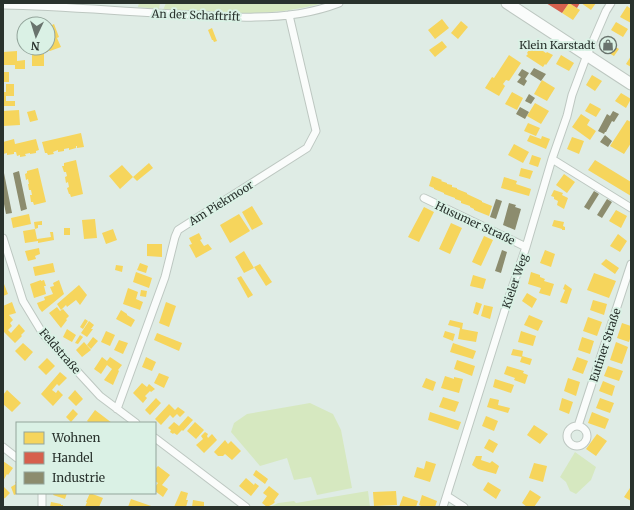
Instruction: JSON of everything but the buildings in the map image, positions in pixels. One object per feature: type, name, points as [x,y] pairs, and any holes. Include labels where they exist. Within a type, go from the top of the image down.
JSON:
[{"type":"main road","points":[[507,3],[631,84]]},
{"type":"street","name":"An der Schaftrift","points":[[3,6],[31,6],[162,14],[256,17],[309,12],[339,3]]},
{"type":"street","name":"Kieler Weg","points":[[444,507],[572,95],[587,55],[611,3]]},
{"type":"street","name":"Am Piekmoor","points":[[116,409],[165,277],[178,230],[307,148],[316,131],[289,15]]},
{"type":"street","points":[[552,159],[631,208]]},
{"type":"street","name":"Husumer Straße","points":[[424,198],[526,247]]},
{"type":"street","name":"Feldstraße","points":[[3,238],[5,254],[23,301],[43,334],[100,396],[135,422]]},
{"type":"street","name":"Eutiner Straße","points":[[578,426],[631,264]]},
{"type":"street","points":[[156,439],[246,507]]},
{"type":"street","points":[[3,447],[16,457]]},
{"type":"street","points":[[42,494],[42,507]]},
{"type":"street","points":[[447,496],[464,507]]},
{"type":"green space","points":[[139,3],[160,3],[159,9],[138,7]]},
{"type":"green space","points":[[166,3],[323,3],[283,11],[244,13],[163,10]]},
{"type":"green space","points":[[310,403],[333,414],[341,430],[352,488],[317,495],[311,477],[294,480],[287,458],[260,466],[231,432],[234,423],[247,414]]},
{"type":"green space","points":[[575,452],[596,467],[591,480],[576,494],[570,491],[566,482],[560,477]]},
{"type":"green space","points":[[368,491],[370,507],[270,507],[278,503],[294,501],[296,503]]},
{"type":"place","name":"Klein Karstadt","points":[[608,45]]}]
